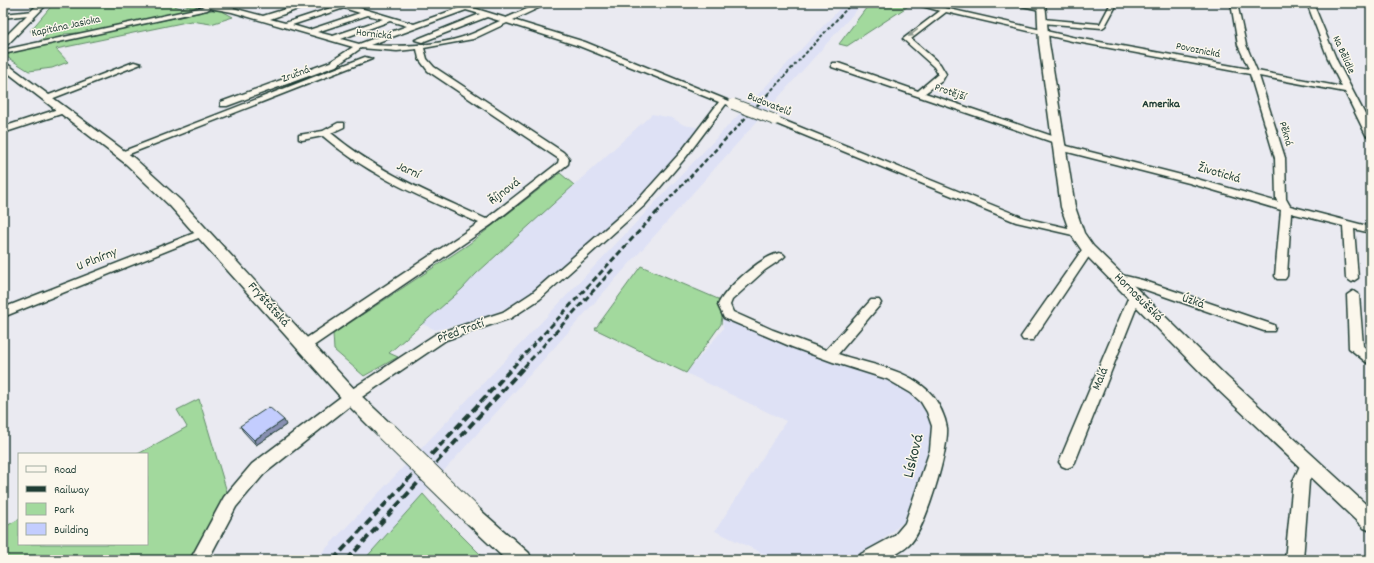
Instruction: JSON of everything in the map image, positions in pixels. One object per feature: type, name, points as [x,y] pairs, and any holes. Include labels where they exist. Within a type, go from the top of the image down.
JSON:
[{"type":"street","points":[[3,44],[44,3]]},
{"type":"street","name":"Hornická","points":[[196,3],[213,6],[359,46],[396,49],[470,37],[546,3]]},
{"type":"street","name":"Kapitána Jasioka","points":[[3,52],[228,3]]},
{"type":"street","points":[[261,19],[312,3]]},
{"type":"street","points":[[335,3],[413,26]]},
{"type":"street","name":"Budovatelů","points":[[450,3],[508,20],[589,47],[775,120],[1020,220],[1034,225],[1077,233]]},
{"type":"street","points":[[914,3],[944,10],[1043,26],[1102,26],[1114,4]]},
{"type":"street","points":[[1012,3],[1041,6]]},
{"type":"street","name":"Pěkná","points":[[1234,3],[1242,45],[1254,72],[1280,158],[1281,199],[1286,208],[1281,276]]},
{"type":"street","name":"Na Bělidle","points":[[1310,3],[1333,61],[1371,135]]},
{"type":"street","points":[[1361,3],[1371,4]]},
{"type":"street","points":[[285,25],[345,6]]},
{"type":"street","name":"Hornosušská","points":[[1041,6],[1044,44],[1068,207],[1077,233],[1088,249],[1117,278],[1371,522]]},
{"type":"street","name":"Zručná","points":[[232,111],[228,103],[333,64],[359,46],[465,8]]},
{"type":"street","points":[[918,94],[939,79],[942,74],[936,66],[907,38],[944,10]]},
{"type":"street","points":[[3,16],[34,12]]},
{"type":"street","points":[[309,32],[369,12]]},
{"type":"street","points":[[420,44],[486,14]]},
{"type":"street","points":[[333,39],[390,19]]},
{"type":"street","name":"Povoznická","points":[[1043,26],[1254,72],[1347,90]]},
{"type":"street","name":"Říjnová","points":[[304,346],[487,223],[545,180],[563,164],[564,158],[560,154],[431,70],[423,59],[420,44]]},
{"type":"street","name":"Zručná","points":[[121,154],[368,58]]},
{"type":"street","name":"Fryštátská","points":[[3,64],[121,154],[175,203],[351,397],[472,515],[521,560]]},
{"type":"street","points":[[48,97],[82,86],[104,75],[137,64]]},
{"type":"street","name":"Protější","points":[[834,65],[1059,144]]},
{"type":"street","name":"Před Tratí","points":[[199,560],[230,502],[258,469],[351,397],[441,337],[506,315],[536,296],[641,203],[729,102]]},
{"type":"street","points":[[3,130],[64,110]]},
{"type":"street","points":[[302,137],[325,133],[341,125]]},
{"type":"street","name":"Jarní","points":[[325,133],[339,146],[372,168],[487,223]]},
{"type":"street","name":"Životická","points":[[1059,144],[1286,208],[1371,230]]},
{"type":"street","points":[[1348,224],[1352,278]]},
{"type":"street","name":"U Plnírny","points":[[3,313],[202,233]]},
{"type":"street","points":[[1028,337],[1088,249]]},
{"type":"street","name":"Lísková","points":[[779,256],[761,267],[727,298],[724,305],[728,315],[742,322],[829,355],[896,377],[913,387],[927,400],[934,410],[938,423],[940,441],[915,520],[905,538],[867,560]]},
{"type":"street","name":"Úzká","points":[[1117,278],[1138,283],[1269,328]]},
{"type":"street","points":[[1353,295],[1356,348],[1371,359]]},
{"type":"street","name":"Malá","points":[[1067,462],[1136,296]]},
{"type":"street","points":[[829,355],[875,302]]},
{"type":"street","points":[[1294,560],[1301,481],[1309,464]]},
{"type":"shaded area","points":[[845,3],[863,3],[364,560],[315,560]]},
{"type":"shaded area","points":[[652,114],[672,118],[684,125],[701,128],[635,203],[556,274],[522,301],[480,319],[436,330],[422,324]]},
{"type":"shaded area","points":[[722,316],[896,377],[927,400],[934,438],[907,519],[875,546],[855,560],[777,560],[715,531],[786,421],[686,373],[723,329]]},
{"type":"green space","points":[[54,3],[182,3],[174,6],[181,8],[194,5],[197,6],[193,9],[91,32],[64,34],[64,36],[37,43],[54,30],[30,31]]},
{"type":"green space","points":[[870,3],[913,3],[847,46],[839,44]]},
{"type":"green space","points":[[212,10],[222,11],[233,17],[211,24],[191,21],[56,49],[68,62],[52,68],[29,71],[5,56],[16,51]]},
{"type":"green space","points":[[560,173],[574,185],[476,274],[462,289],[389,353],[398,357],[364,376],[334,350],[333,334],[469,244]]},
{"type":"green space","points":[[641,266],[718,299],[722,316],[721,324],[686,373],[595,329]]},
{"type":"green space","points":[[199,399],[230,502],[199,560],[3,560],[3,528],[18,520],[18,545],[148,545],[148,453],[140,453],[187,427],[177,410]]},
{"type":"green space","points":[[423,494],[447,521],[486,560],[364,560]]},
{"type":"building","points":[[269,407],[284,420],[254,440],[240,426]]},
{"type":"railway","points":[[768,94],[852,3]]},
{"type":"railway","points":[[656,213],[769,93]]},
{"type":"railway","points":[[513,367],[657,212]]},
{"type":"railway","points":[[524,367],[613,269]]},
{"type":"railway","points":[[333,560],[514,366]]},
{"type":"railway","points":[[347,560],[525,366]]},
{"type":"district","name":"Amerika","points":[[1161,104]]}]
